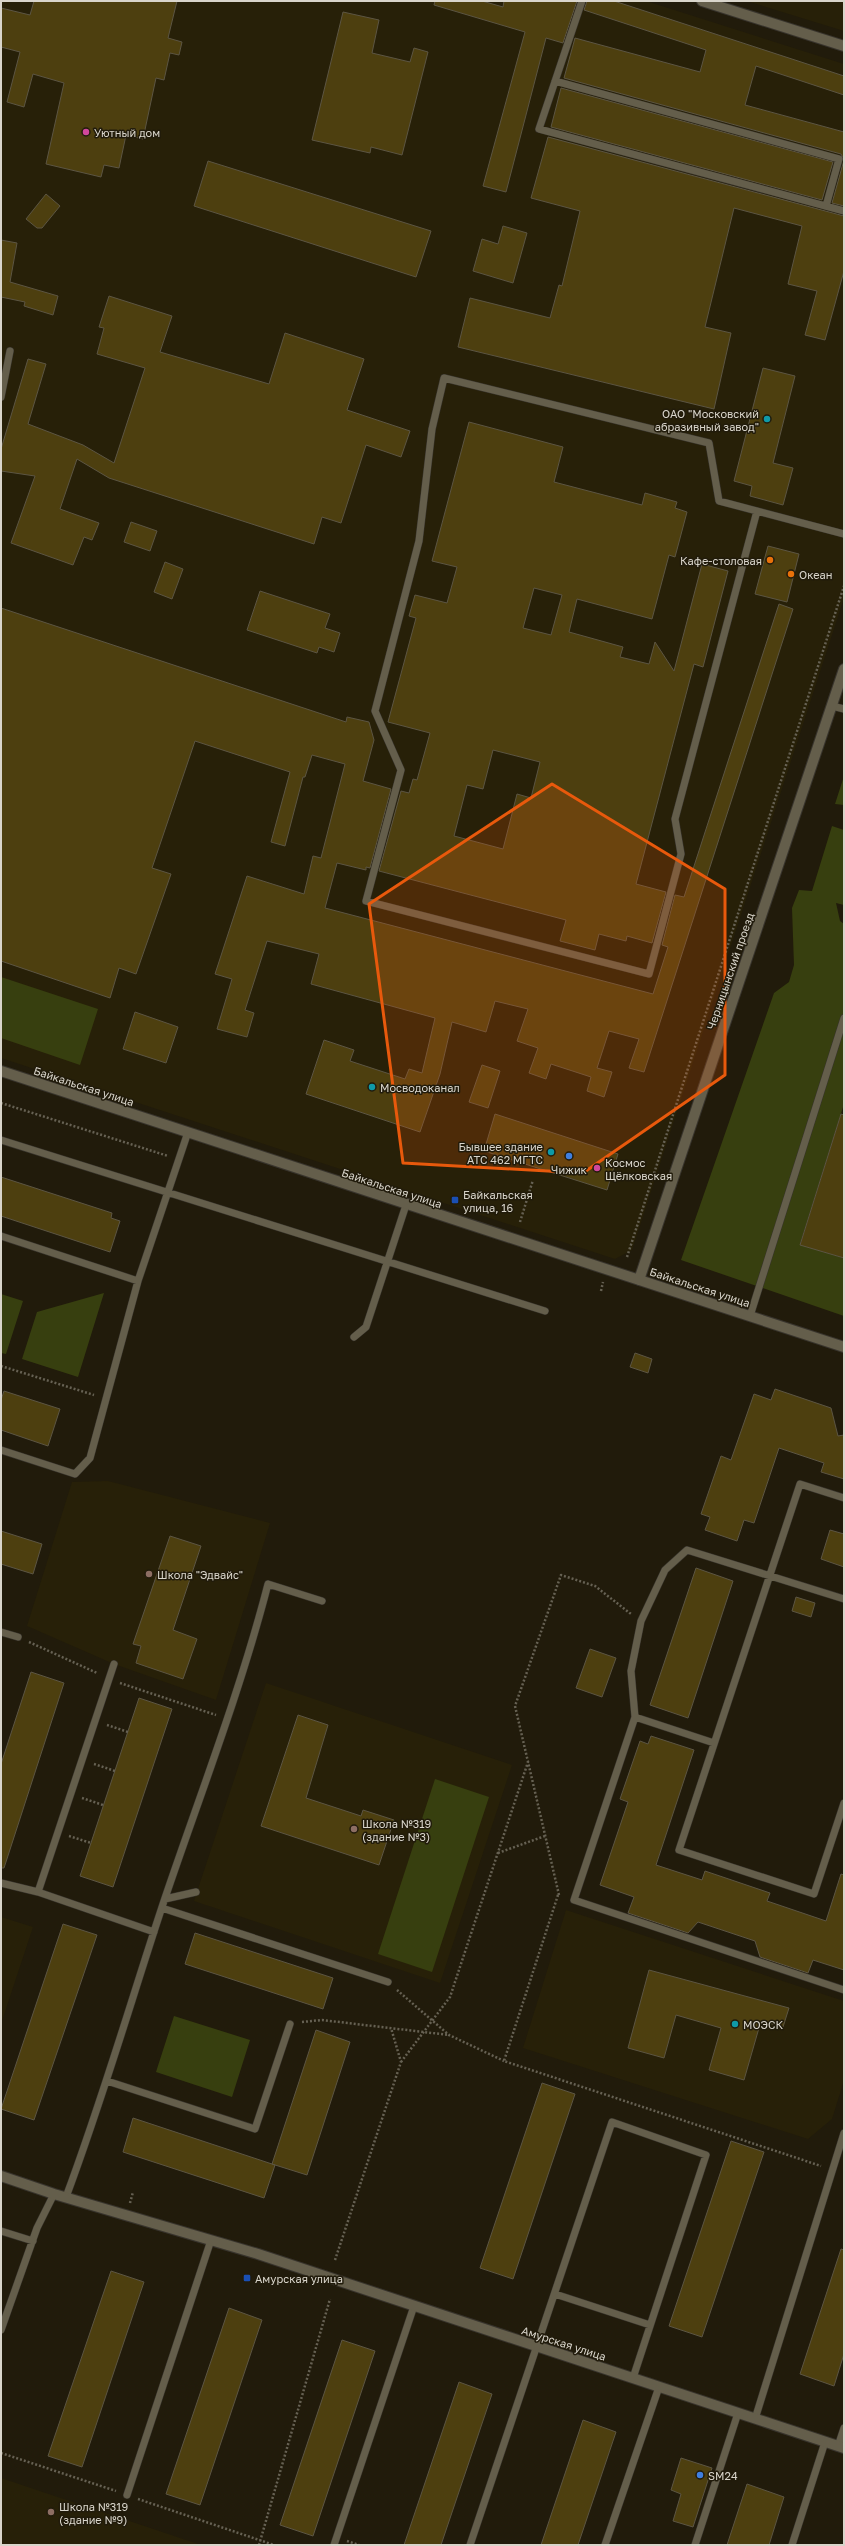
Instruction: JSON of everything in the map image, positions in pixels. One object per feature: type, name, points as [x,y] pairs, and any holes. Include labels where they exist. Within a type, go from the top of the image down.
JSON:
[{"type":"street","points":[[702,1],[844,46]]},
{"type":"street","name":"Черницынский проезд","points":[[638,1280],[844,669]]},
{"type":"street","name":"Байкальская улица","points":[[1,1071],[406,1205],[844,1347]]},
{"type":"street","name":"Амурская улица","points":[[1,2176],[54,2194],[211,2240],[841,2447]]},
{"type":"lane","points":[[582,1],[539,129],[844,211]]},
{"type":"lane","points":[[555,80],[838,159],[826,206]]},
{"type":"lane","points":[[1,397],[10,351]]},
{"type":"lane","points":[[757,511],[675,819],[681,854],[648,974],[366,901],[401,770],[375,711],[419,541],[432,429],[444,378],[710,443],[719,501],[757,511],[844,534]]},
{"type":"lane","points":[[832,706],[844,709]]},
{"type":"lane","points":[[750,1316],[844,1018]]},
{"type":"lane","points":[[1,1450],[75,1474],[90,1458],[108,1399],[138,1281],[188,1132]]},
{"type":"lane","points":[[1,1140],[545,1311]]},
{"type":"lane","points":[[354,1337],[366,1327],[406,1205]]},
{"type":"lane","points":[[1,1236],[138,1281]]},
{"type":"lane","points":[[844,1498],[800,1484],[679,1850],[814,1894],[844,1803]]},
{"type":"lane","points":[[844,1600],[687,1550],[665,1570],[640,1621],[631,1671],[635,1717],[574,1900],[844,1990]]},
{"type":"lane","points":[[66,2197],[107,2081],[154,1932],[256,1633],[268,1584],[322,1601]]},
{"type":"lane","points":[[1,1632],[18,1637]]},
{"type":"lane","points":[[38,1892],[114,1664]]},
{"type":"lane","points":[[635,1717],[714,1743]]},
{"type":"lane","points":[[1,1883],[38,1892],[154,1932]]},
{"type":"lane","points":[[165,1899],[196,1892]]},
{"type":"lane","points":[[162,1908],[388,1982]]},
{"type":"lane","points":[[107,2081],[255,2129],[290,2024]]},
{"type":"lane","points":[[470,2545],[538,2347],[612,2122],[706,2155],[633,2378]]},
{"type":"lane","points":[[755,2419],[844,2133]]},
{"type":"lane","points":[[1,2330],[2,2322],[33,2241],[54,2194]]},
{"type":"lane","points":[[1,2231],[33,2241]]},
{"type":"lane","points":[[127,2495],[211,2240]]},
{"type":"lane","points":[[555,2294],[650,2325]]},
{"type":"lane","points":[[334,2545],[414,2306]]},
{"type":"lane","points":[[605,2545],[659,2387]]},
{"type":"lane","points":[[695,2545],[738,2413]]},
{"type":"lane","points":[[841,2447],[844,2428]]},
{"type":"lane","points":[[792,2545],[825,2442]]},
{"type":"path","points":[[627,1257],[844,586]]},
{"type":"path","points":[[1,1103],[179,1159]]},
{"type":"path","points":[[520,1222],[533,1180]]},
{"type":"path","points":[[1,1366],[108,1399]]},
{"type":"path","points":[[504,2061],[558,1895],[529,1760],[515,1706],[561,1575],[595,1586],[640,1621]]},
{"type":"path","points":[[95,1721],[128,1732]]},
{"type":"path","points":[[82,1760],[115,1771]]},
{"type":"path","points":[[335,2260],[401,2062],[450,1997],[529,1760]]},
{"type":"path","points":[[71,1794],[103,1805]]},
{"type":"path","points":[[58,1832],[91,1843]]},
{"type":"path","points":[[498,1854],[545,1836]]},
{"type":"path","points":[[558,1895],[574,1900]]},
{"type":"path","points":[[388,1982],[450,2035],[504,2061],[833,2170]]},
{"type":"path","points":[[290,2024],[322,2020],[450,2035]]},
{"type":"path","points":[[391,2028],[401,2062]]},
{"type":"path","points":[[259,2545],[330,2299]]},
{"type":"path","points":[[343,2545],[346,2541],[359,2545]]},
{"type":"highlighted area","points":[[552,784],[725,889],[725,1075],[583,1173],[403,1163],[369,904]]},
{"type":"shaded area","points":[[1,1],[646,1],[844,64],[844,598],[632,1250],[615,1259],[1,1058]]},
{"type":"shaded area","points":[[747,1],[844,1],[844,31]]},
{"type":"shaded area","name":"Школа \"Эдвайс\"","points":[[108,1481],[270,1523],[216,1700],[114,1664],[27,1626],[72,1482]]},
{"type":"shaded area","name":"Школа №319 (здание №3)","points":[[266,1683],[512,1765],[440,1983],[194,1901]]},
{"type":"shaded area","points":[[566,1910],[844,2001],[844,2080],[832,2119],[808,2139],[523,2048]]},
{"type":"shaded area","points":[[1,1917],[33,1927],[1,2024]]},
{"type":"shaded area","name":"Школа №319 (здание №9)","points":[[1,2478],[201,2545],[1,2545]]},
{"type":"green space","points":[[844,776],[844,805],[835,804]]},
{"type":"green space","points":[[832,826],[844,830],[844,905],[836,903],[840,921],[844,924],[844,1104],[800,1244],[843,1258],[844,1255],[844,1316],[681,1260],[774,993],[789,982],[794,965],[792,908],[799,890],[812,891]]},
{"type":"green space","points":[[1,977],[98,1009],[80,1065],[1,1038]]},
{"type":"green space","points":[[104,1293],[78,1377],[22,1359],[37,1312]]},
{"type":"green space","points":[[1,1294],[23,1301],[6,1354],[1,1353]]},
{"type":"green space","points":[[435,1779],[489,1797],[432,1972],[378,1954]]},
{"type":"green space","points":[[174,2016],[250,2040],[232,2097],[156,2072]]},
{"type":"building","points":[[34,1],[177,1],[168,38],[182,42],[179,55],[170,53],[164,80],[156,78],[143,139],[126,135],[119,168],[104,165],[101,177],[46,164],[64,83],[33,74],[24,107],[7,102],[20,52],[1,47],[1,8],[30,15]]},
{"type":"building","points":[[435,1],[482,1],[503,7],[504,1],[577,1],[563,43],[546,38],[506,192],[483,186],[525,32],[434,5]]},
{"type":"building","points":[[587,1],[614,1],[844,76],[844,95],[756,66],[745,105],[844,132],[844,160],[841,154],[564,78],[575,38],[700,72],[706,50],[584,10]]},
{"type":"building","points":[[343,12],[379,20],[372,53],[410,62],[414,48],[428,52],[402,155],[371,147],[370,153],[312,140]]},
{"type":"building","points":[[561,88],[833,162],[822,200],[551,127]]},
{"type":"building","points":[[548,137],[844,216],[844,271],[825,340],[805,335],[817,291],[788,284],[802,226],[734,208],[705,327],[731,333],[714,409],[458,347],[470,298],[550,318],[559,285],[562,286],[580,211],[531,198]]},
{"type":"building","points":[[844,160],[844,206],[832,203]]},
{"type":"building","points":[[208,161],[431,231],[416,277],[194,206]]},
{"type":"building","points":[[46,194],[60,206],[42,228],[37,228],[26,219]]},
{"type":"building","points":[[503,226],[527,233],[513,283],[473,271],[482,239],[498,244]]},
{"type":"building","points":[[1,240],[17,243],[10,282],[58,296],[53,315],[24,306],[25,302],[1,297]]},
{"type":"building","points":[[109,296],[172,316],[160,352],[269,384],[285,333],[364,359],[347,410],[410,431],[401,457],[366,445],[341,523],[322,517],[314,544],[109,478],[77,459],[60,509],[99,523],[92,540],[84,537],[73,565],[11,543],[35,476],[1,471],[1,449],[28,359],[46,364],[28,424],[83,445],[114,463],[145,368],[97,354],[104,328],[99,327]]},
{"type":"building","name":"ОАО \"Московский абразивный завод\"","points":[[763,368],[795,376],[773,463],[793,468],[783,505],[750,496],[752,486],[734,481]]},
{"type":"building","points":[[469,422],[563,447],[554,482],[642,505],[645,493],[677,502],[675,508],[687,512],[675,557],[669,555],[652,619],[577,599],[569,632],[623,647],[620,657],[649,664],[655,642],[674,671],[702,564],[728,571],[703,667],[694,664],[636,884],[666,892],[652,943],[627,936],[626,941],[599,934],[595,950],[560,941],[566,920],[379,871],[401,791],[409,793],[413,779],[417,780],[430,733],[388,722],[416,618],[409,616],[415,595],[447,603],[457,567],[432,561]],"holes":[[[534,588],[562,595],[551,635],[523,628]],[[493,750],[540,762],[531,798],[517,794],[503,849],[454,836],[467,785],[483,789]]]},
{"type":"building","points":[[131,522],[157,531],[150,551],[124,542]]},
{"type":"building","points":[[768,546],[799,554],[787,602],[755,594]]},
{"type":"building","points":[[165,562],[183,569],[172,599],[154,592]]},
{"type":"building","points":[[260,591],[330,614],[325,628],[340,633],[334,652],[319,647],[317,653],[247,630]]},
{"type":"building","points":[[779,604],[793,609],[644,1072],[629,1068],[639,1039],[609,1031],[597,1068],[612,1072],[604,1097],[587,1091],[591,1077],[551,1064],[546,1079],[529,1073],[538,1048],[517,1041],[528,1009],[495,1001],[486,1032],[452,1022],[440,1074],[420,1132],[306,1094],[324,1040],[354,1050],[350,1061],[405,1079],[409,1069],[422,1073],[435,1018],[311,984],[319,954],[267,941],[245,1010],[254,1013],[247,1037],[217,1029],[232,979],[215,974],[247,876],[304,894],[313,856],[321,858],[345,764],[312,755],[305,777],[303,777],[285,846],[271,842],[290,772],[195,741],[152,868],[171,874],[136,974],[119,968],[110,998],[1,961],[1,608],[346,722],[347,717],[369,722],[374,740],[363,781],[391,789],[370,868],[366,867],[366,870],[337,863],[325,908],[653,994],[668,947],[662,945],[675,895],[684,897]]},
{"type":"building","points":[[135,1012],[178,1027],[166,1063],[123,1049]]},
{"type":"building","points":[[482,1065],[500,1071],[488,1108],[469,1102]]},
{"type":"building","name":"Бывшее здание АТС 462 МГТС","points":[[495,1114],[618,1154],[607,1190],[484,1151]]},
{"type":"building","points":[[841,1114],[844,1115],[844,1258],[800,1245]]},
{"type":"building","points":[[1,1177],[112,1213],[111,1218],[120,1221],[110,1252],[1,1216]]},
{"type":"building","points":[[635,1353],[652,1359],[648,1373],[630,1367]]},
{"type":"building","points":[[775,1389],[831,1408],[838,1436],[844,1435],[844,1479],[821,1472],[824,1463],[779,1448],[754,1523],[744,1520],[737,1541],[705,1530],[710,1517],[701,1514],[721,1456],[731,1460],[754,1394],[771,1400]]},
{"type":"building","points":[[4,1391],[60,1409],[48,1446],[1,1430],[1,1400]]},
{"type":"building","points":[[830,1530],[844,1534],[844,1567],[821,1559]]},
{"type":"building","points":[[1,1531],[42,1544],[33,1574],[1,1564]]},
{"type":"building","points":[[170,1536],[201,1546],[173,1630],[197,1639],[183,1679],[136,1663],[141,1646],[133,1644]]},
{"type":"building","points":[[696,1568],[733,1581],[688,1718],[650,1705]]},
{"type":"building","points":[[796,1597],[815,1603],[811,1617],[792,1611]]},
{"type":"building","points":[[590,1649],[616,1658],[602,1697],[576,1688]]},
{"type":"building","points":[[31,1672],[64,1683],[4,1868],[1,1868],[1,1764]]},
{"type":"building","points":[[139,1698],[172,1709],[113,1887],[80,1876]]},
{"type":"building","points":[[298,1715],[328,1725],[306,1798],[361,1816],[363,1810],[394,1820],[379,1865],[261,1826]]},
{"type":"building","points":[[651,1736],[694,1750],[656,1865],[702,1880],[705,1871],[770,1893],[767,1901],[826,1921],[841,1874],[844,1875],[844,1970],[813,1960],[808,1973],[760,1957],[755,1941],[698,1922],[688,1933],[628,1913],[634,1897],[600,1885],[628,1802],[620,1799],[640,1741],[648,1744]]},
{"type":"building","points":[[63,1924],[97,1935],[34,2120],[1,2109]]},
{"type":"building","points":[[195,1933],[333,1978],[323,2009],[185,1964]]},
{"type":"building","name":"МОЭСК","points":[[649,1970],[789,2008],[783,2027],[761,2021],[744,2080],[709,2070],[721,2028],[676,2015],[664,2058],[628,2048]]},
{"type":"building","points":[[316,2030],[350,2042],[307,2175],[272,2164]]},
{"type":"building","points":[[542,2083],[575,2094],[513,2279],[480,2268]]},
{"type":"building","points":[[133,2118],[275,2165],[264,2198],[123,2152]]},
{"type":"building","points":[[731,2141],[764,2152],[702,2337],[669,2326]]},
{"type":"building","points":[[841,2249],[844,2250],[844,2354],[834,2386],[800,2374]]},
{"type":"building","points":[[111,2271],[144,2282],[82,2467],[48,2456]]},
{"type":"building","points":[[229,2308],[262,2320],[200,2505],[166,2494]]},
{"type":"building","points":[[342,2340],[375,2351],[313,2536],[280,2525]]},
{"type":"building","points":[[459,2382],[492,2394],[441,2545],[404,2545]]},
{"type":"building","points":[[583,2420],[616,2432],[578,2545],[541,2545]]},
{"type":"building","points":[[681,2458],[712,2468],[693,2527],[673,2521],[681,2494],[671,2490]]},
{"type":"building","points":[[747,2484],[784,2497],[769,2545],[727,2545]]},
{"type":"place","name":"Уютный дом","points":[[86,132]]},
{"type":"place","name":"ОАО \"Московский абразивный завод\"","points":[[767,419]]},
{"type":"place","name":"Кафе-столовая","points":[[770,560]]},
{"type":"place","name":"Океан","points":[[791,574]]},
{"type":"place","name":"Мосводоканал","points":[[372,1087]]},
{"type":"place","name":"Бывшее здание АТС 462 МГТС","points":[[551,1152]]},
{"type":"place","name":"Чижик","points":[[569,1156]]},
{"type":"place","name":"Космос Щёлковская","points":[[597,1168]]},
{"type":"place","name":"Байкальская улица, 16","points":[[455,1200]]},
{"type":"place","name":"Школа \"Эдвайс\"","points":[[149,1574]]},
{"type":"place","name":"Школа №319 (здание №3)","points":[[354,1829]]},
{"type":"place","name":"МОЭСК","points":[[735,2024]]},
{"type":"place","name":"Амурская улица","points":[[247,2278]]},
{"type":"place","name":"SM24","points":[[700,2475]]},
{"type":"place","name":"Школа №319 (здание №9)","points":[[51,2512]]}]
